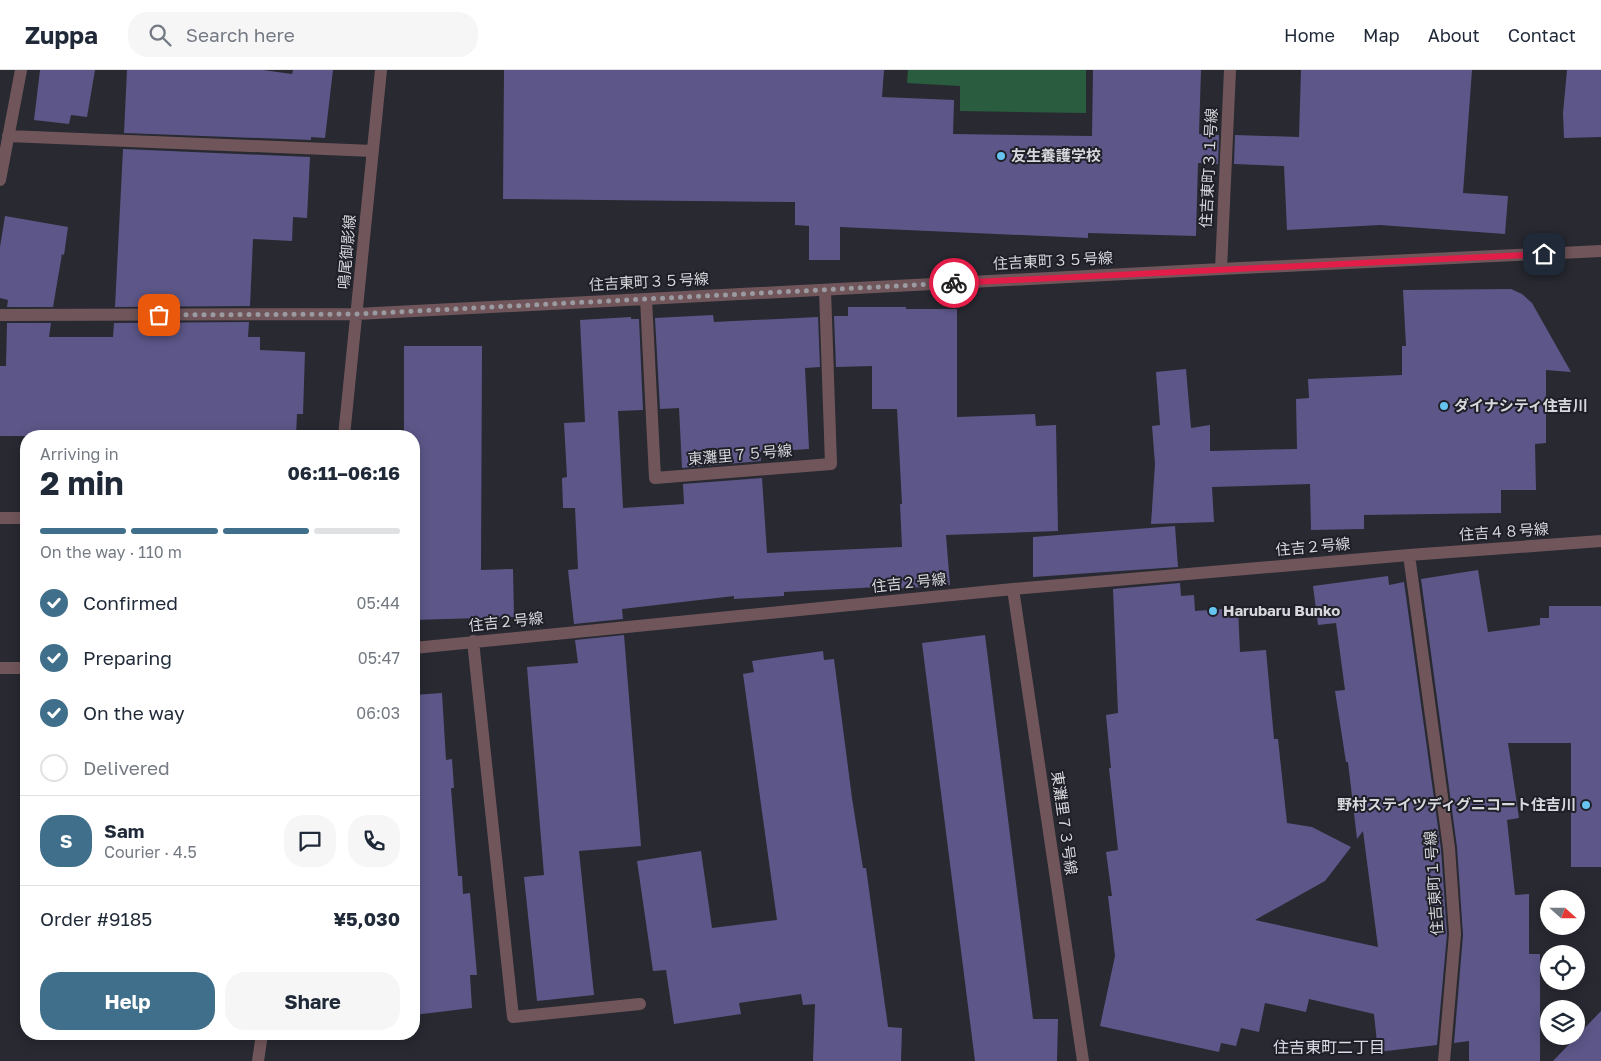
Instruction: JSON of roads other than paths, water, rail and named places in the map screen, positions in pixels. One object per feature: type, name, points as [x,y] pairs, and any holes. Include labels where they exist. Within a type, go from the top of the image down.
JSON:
[{"type":"street","points":[[0,180],[20,70]]},
{"type":"street","name":"鳴尾御影線","points":[[345,430],[358,314],[381,70]]},
{"type":"street","name":"住吉東町３１号線","points":[[1221,269],[1230,70]]},
{"type":"street","points":[[8,136],[373,151]]},
{"type":"street","name":"住吉東町３５号線","points":[[0,315],[358,314],[1601,251]]},
{"type":"street","name":"東灘里７５号線","points":[[646,299],[655,478],[831,464],[825,290]]},
{"type":"street","points":[[0,518],[20,518]]},
{"type":"street","name":"住吉４８号線","points":[[1409,555],[1601,541]]},
{"type":"street","name":"住吉２号線","points":[[420,647],[1013,589],[1409,555]]},
{"type":"street","name":"住吉東町１号線","points":[[1409,555],[1449,848],[1454,934],[1444,1061]]},
{"type":"street","name":"東灘里７３号線","points":[[1013,589],[1083,1061]]},
{"type":"street","points":[[473,641],[513,1017],[640,1004]]},
{"type":"street","points":[[0,668],[20,668]]},
{"type":"street","points":[[258,1061],[261,1040]]},
{"type":"place","name":"友生養護学校","points":[[1001,156]]},
{"type":"place","name":"ダイナシティ住吉川","points":[[1444,406]]},
{"type":"place","name":"Harubaru Bunko","points":[[1213,611]]},
{"type":"place","name":"野村ステイツディグニコート住吉川","points":[[1586,805]]},
{"type":"district","name":"住吉東町二丁目","points":[[1329,1047]]}]
